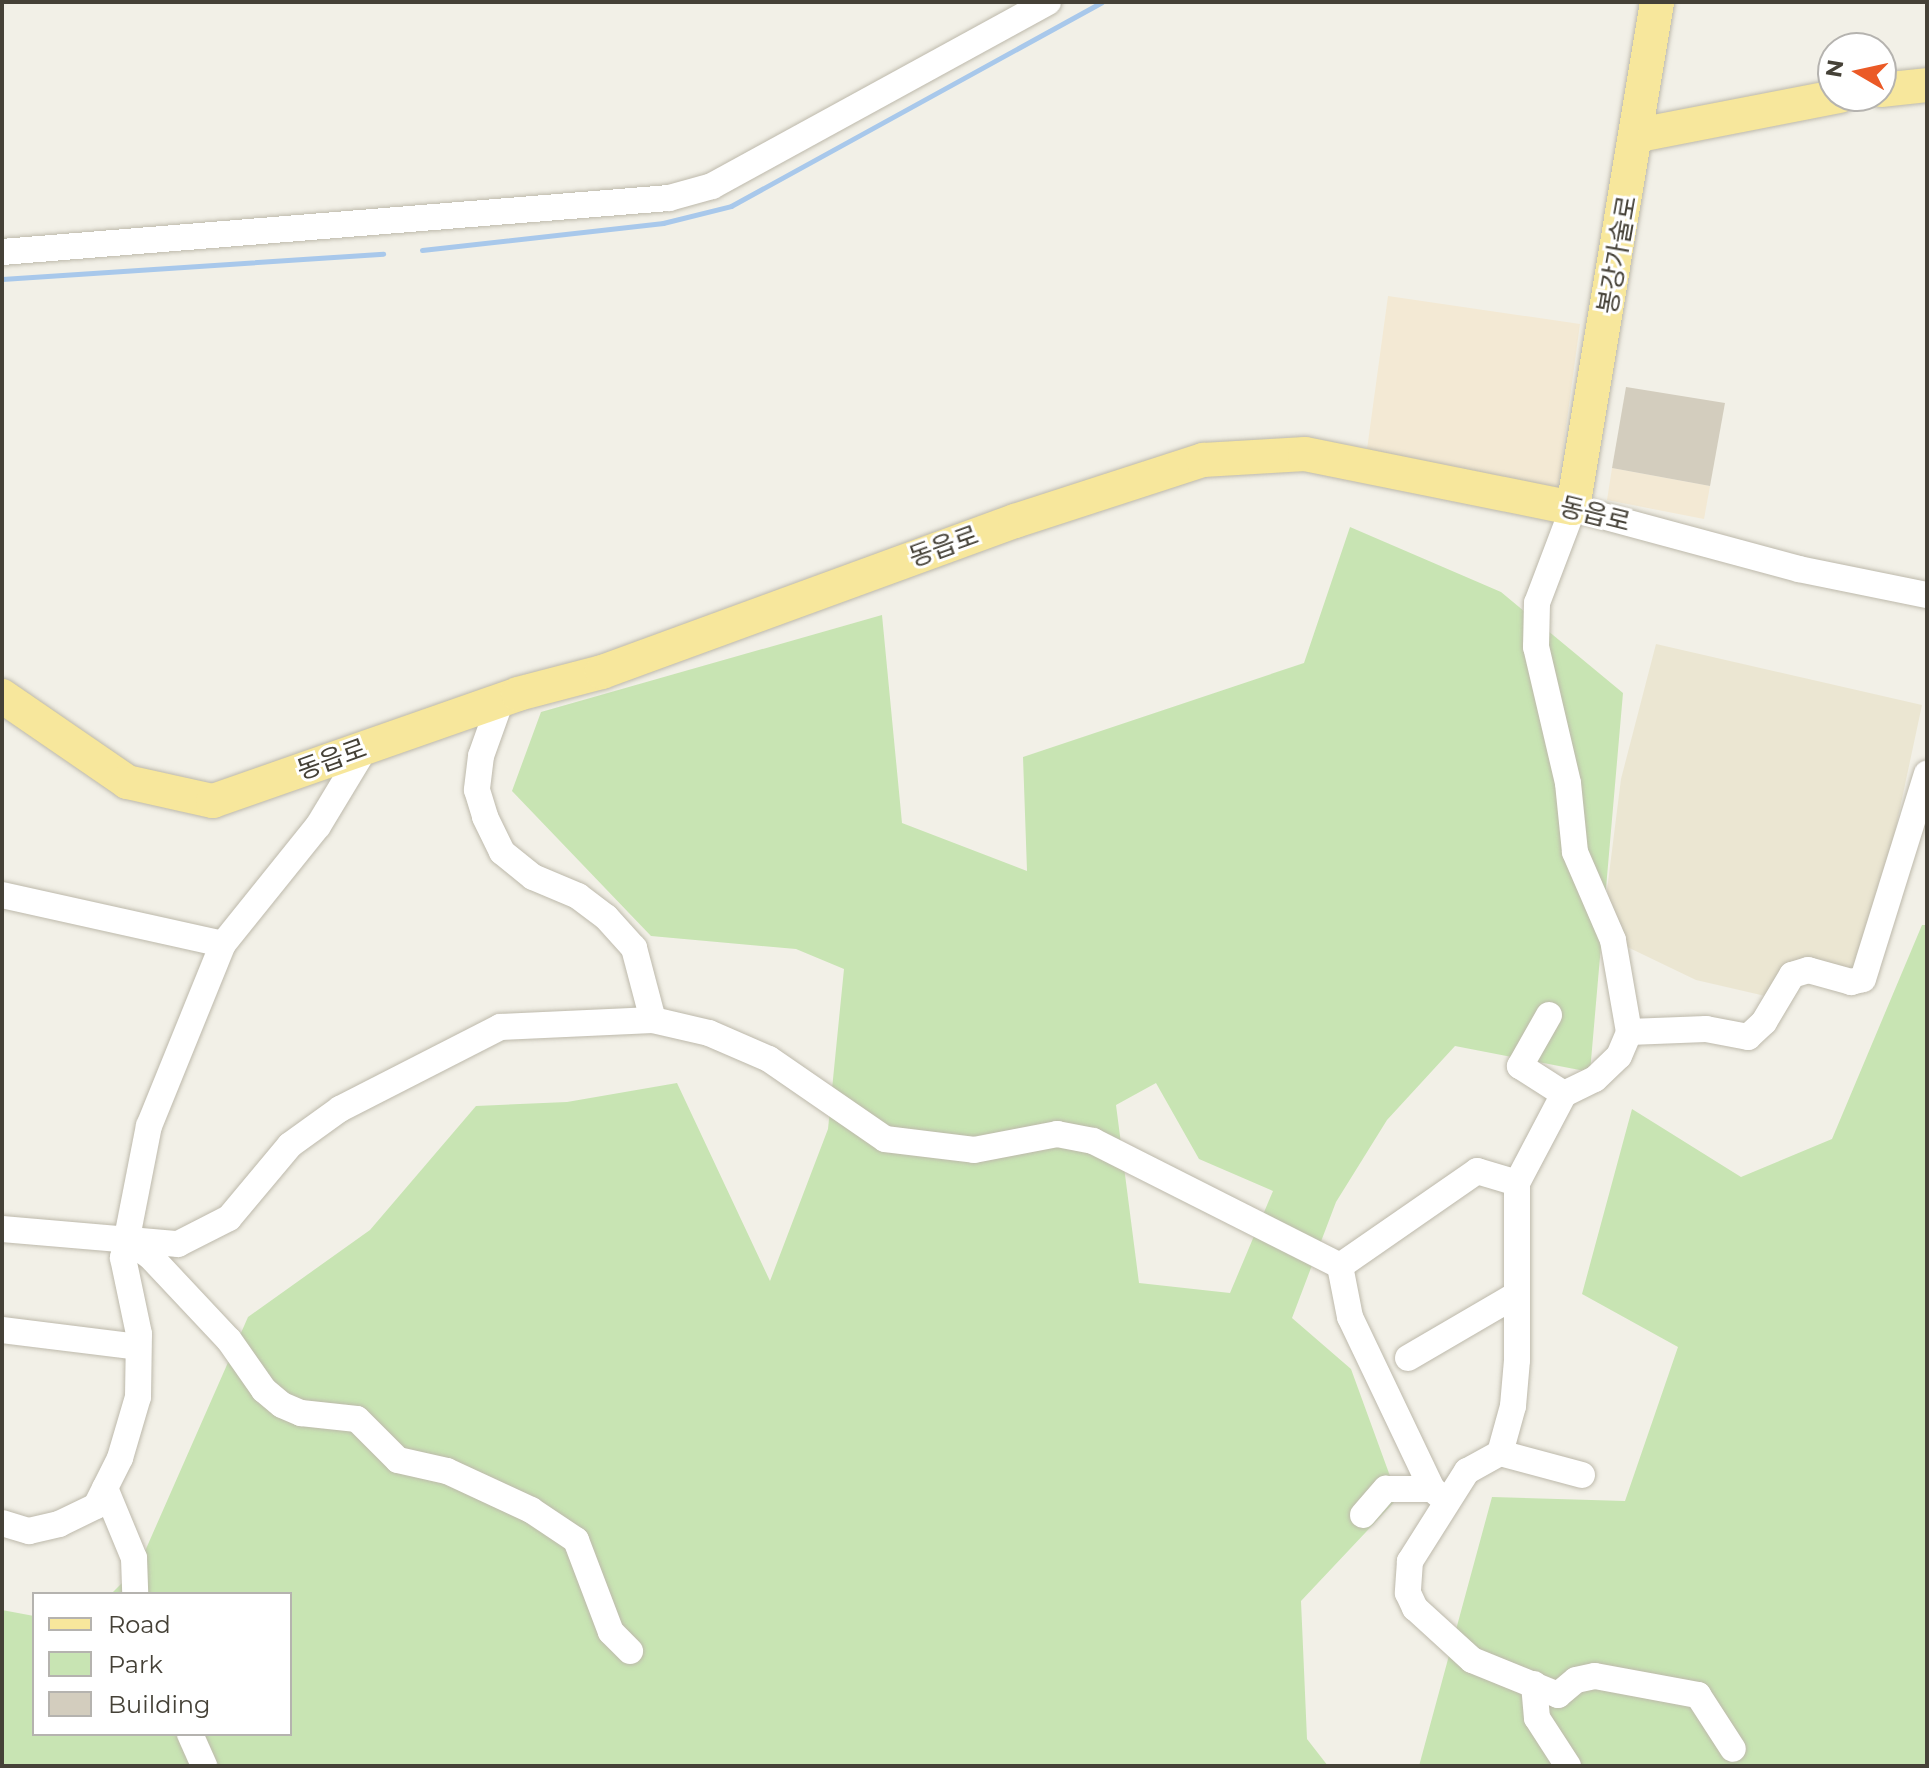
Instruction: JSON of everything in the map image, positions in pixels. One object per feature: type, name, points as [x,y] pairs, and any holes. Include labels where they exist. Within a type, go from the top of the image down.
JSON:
[{"type":"main road","name":"봉강가술로","points":[[1573,508],[1639,135],[1657,2]]},
{"type":"main road","points":[[1897,88],[1927,85]]},
{"type":"main road","points":[[1639,135],[1817,100]]},
{"type":"main road","name":"동읍로","points":[[2,696],[127,782],[213,801],[501,700],[602,672],[1015,521],[1203,460],[1305,454],[1573,508]]},
{"type":"street","points":[[2,252],[669,198],[712,186],[1048,2]]},
{"type":"street","points":[[1500,1453],[1513,1406],[1517,1183],[1564,1094],[1595,1079],[1619,1056],[1629,1032],[1613,940],[1575,852],[1568,783],[1536,647],[1537,603],[1573,508]]},
{"type":"street","name":"동읍로","points":[[1573,508],[1799,569],[1927,595]]},
{"type":"street","points":[[501,700],[481,756],[477,790],[485,817],[502,852],[533,877],[578,896],[634,948],[653,1020]]},
{"type":"street","points":[[2,1523],[29,1531],[59,1524],[96,1506],[120,1458],[138,1397],[138,1347],[123,1258],[149,1126],[223,944],[318,826],[365,748]]},
{"type":"street","points":[[1629,1032],[1706,1029],[1748,1037],[1764,1022],[1792,975],[1808,970],[1851,982],[1863,979],[1927,774]]},
{"type":"street","points":[[2,895],[223,944]]},
{"type":"street","points":[[1549,1015],[1520,1066],[1564,1094]]},
{"type":"street","points":[[2,1229],[178,1244],[229,1218],[290,1145],[340,1109],[500,1027],[653,1020],[709,1033],[769,1059],[885,1139],[974,1150],[1057,1134],[1093,1141],[1340,1266]]},
{"type":"street","points":[[1340,1266],[1477,1171],[1517,1183]]},
{"type":"street","points":[[127,1240],[150,1256],[229,1340],[264,1390],[282,1405],[301,1413],[357,1419],[398,1460],[447,1471],[531,1510],[576,1540],[611,1632],[630,1651]]},
{"type":"street","points":[[1340,1266],[1350,1317],[1439,1495]]},
{"type":"street","points":[[1408,1358],[1516,1295]]},
{"type":"street","points":[[2,1330],[138,1347]]},
{"type":"street","points":[[1582,1475],[1500,1453],[1467,1471],[1439,1495],[1410,1561],[1408,1593],[1415,1608],[1472,1660],[1558,1695],[1576,1680],[1595,1676],[1698,1695],[1733,1749]]},
{"type":"street","points":[[105,1488],[134,1558],[135,1592]]},
{"type":"street","points":[[1363,1515],[1386,1489],[1439,1495]]},
{"type":"street","points":[[1534,1684],[1537,1718],[1568,1766]]},
{"type":"street","points":[[191,1736],[204,1766]]},
{"type":"shaded area","points":[[1388,296],[1580,324],[1557,494],[1365,464]]},
{"type":"shaded area","points":[[1612,468],[1710,486],[1704,519],[1607,500]]},
{"type":"shaded area","points":[[1656,644],[1922,705],[1878,911],[1855,976],[1794,961],[1774,998],[1696,980],[1619,943],[1607,890],[1621,779]]},
{"type":"green space","points":[[1350,527],[1501,592],[1623,693],[1590,1072],[1455,1046],[1387,1120],[1336,1202],[1292,1318],[1351,1369],[1398,1498],[1301,1601],[1307,1739],[1328,1766],[2,1766],[2,1610],[32,1616],[32,1736],[292,1736],[292,1592],[113,1592],[138,1567],[248,1317],[370,1230],[476,1106],[567,1102],[677,1083],[770,1281],[828,1129],[844,969],[796,949],[651,936],[512,791],[541,712],[882,615],[902,823],[1027,871],[1023,757],[1304,663]],"holes":[[[1156,1083],[1199,1159],[1273,1191],[1230,1293],[1139,1283],[1116,1105]]]},
{"type":"green space","points":[[1922,925],[1927,925],[1927,1766],[1419,1766],[1492,1497],[1625,1501],[1678,1347],[1582,1294],[1632,1109],[1741,1177],[1832,1139]]},
{"type":"building","points":[[1626,387],[1725,403],[1710,486],[1612,468]]},
{"type":"waterway","points":[[422,250],[663,223],[731,206],[1102,2]]},
{"type":"waterway","points":[[2,279],[383,254]]}]
